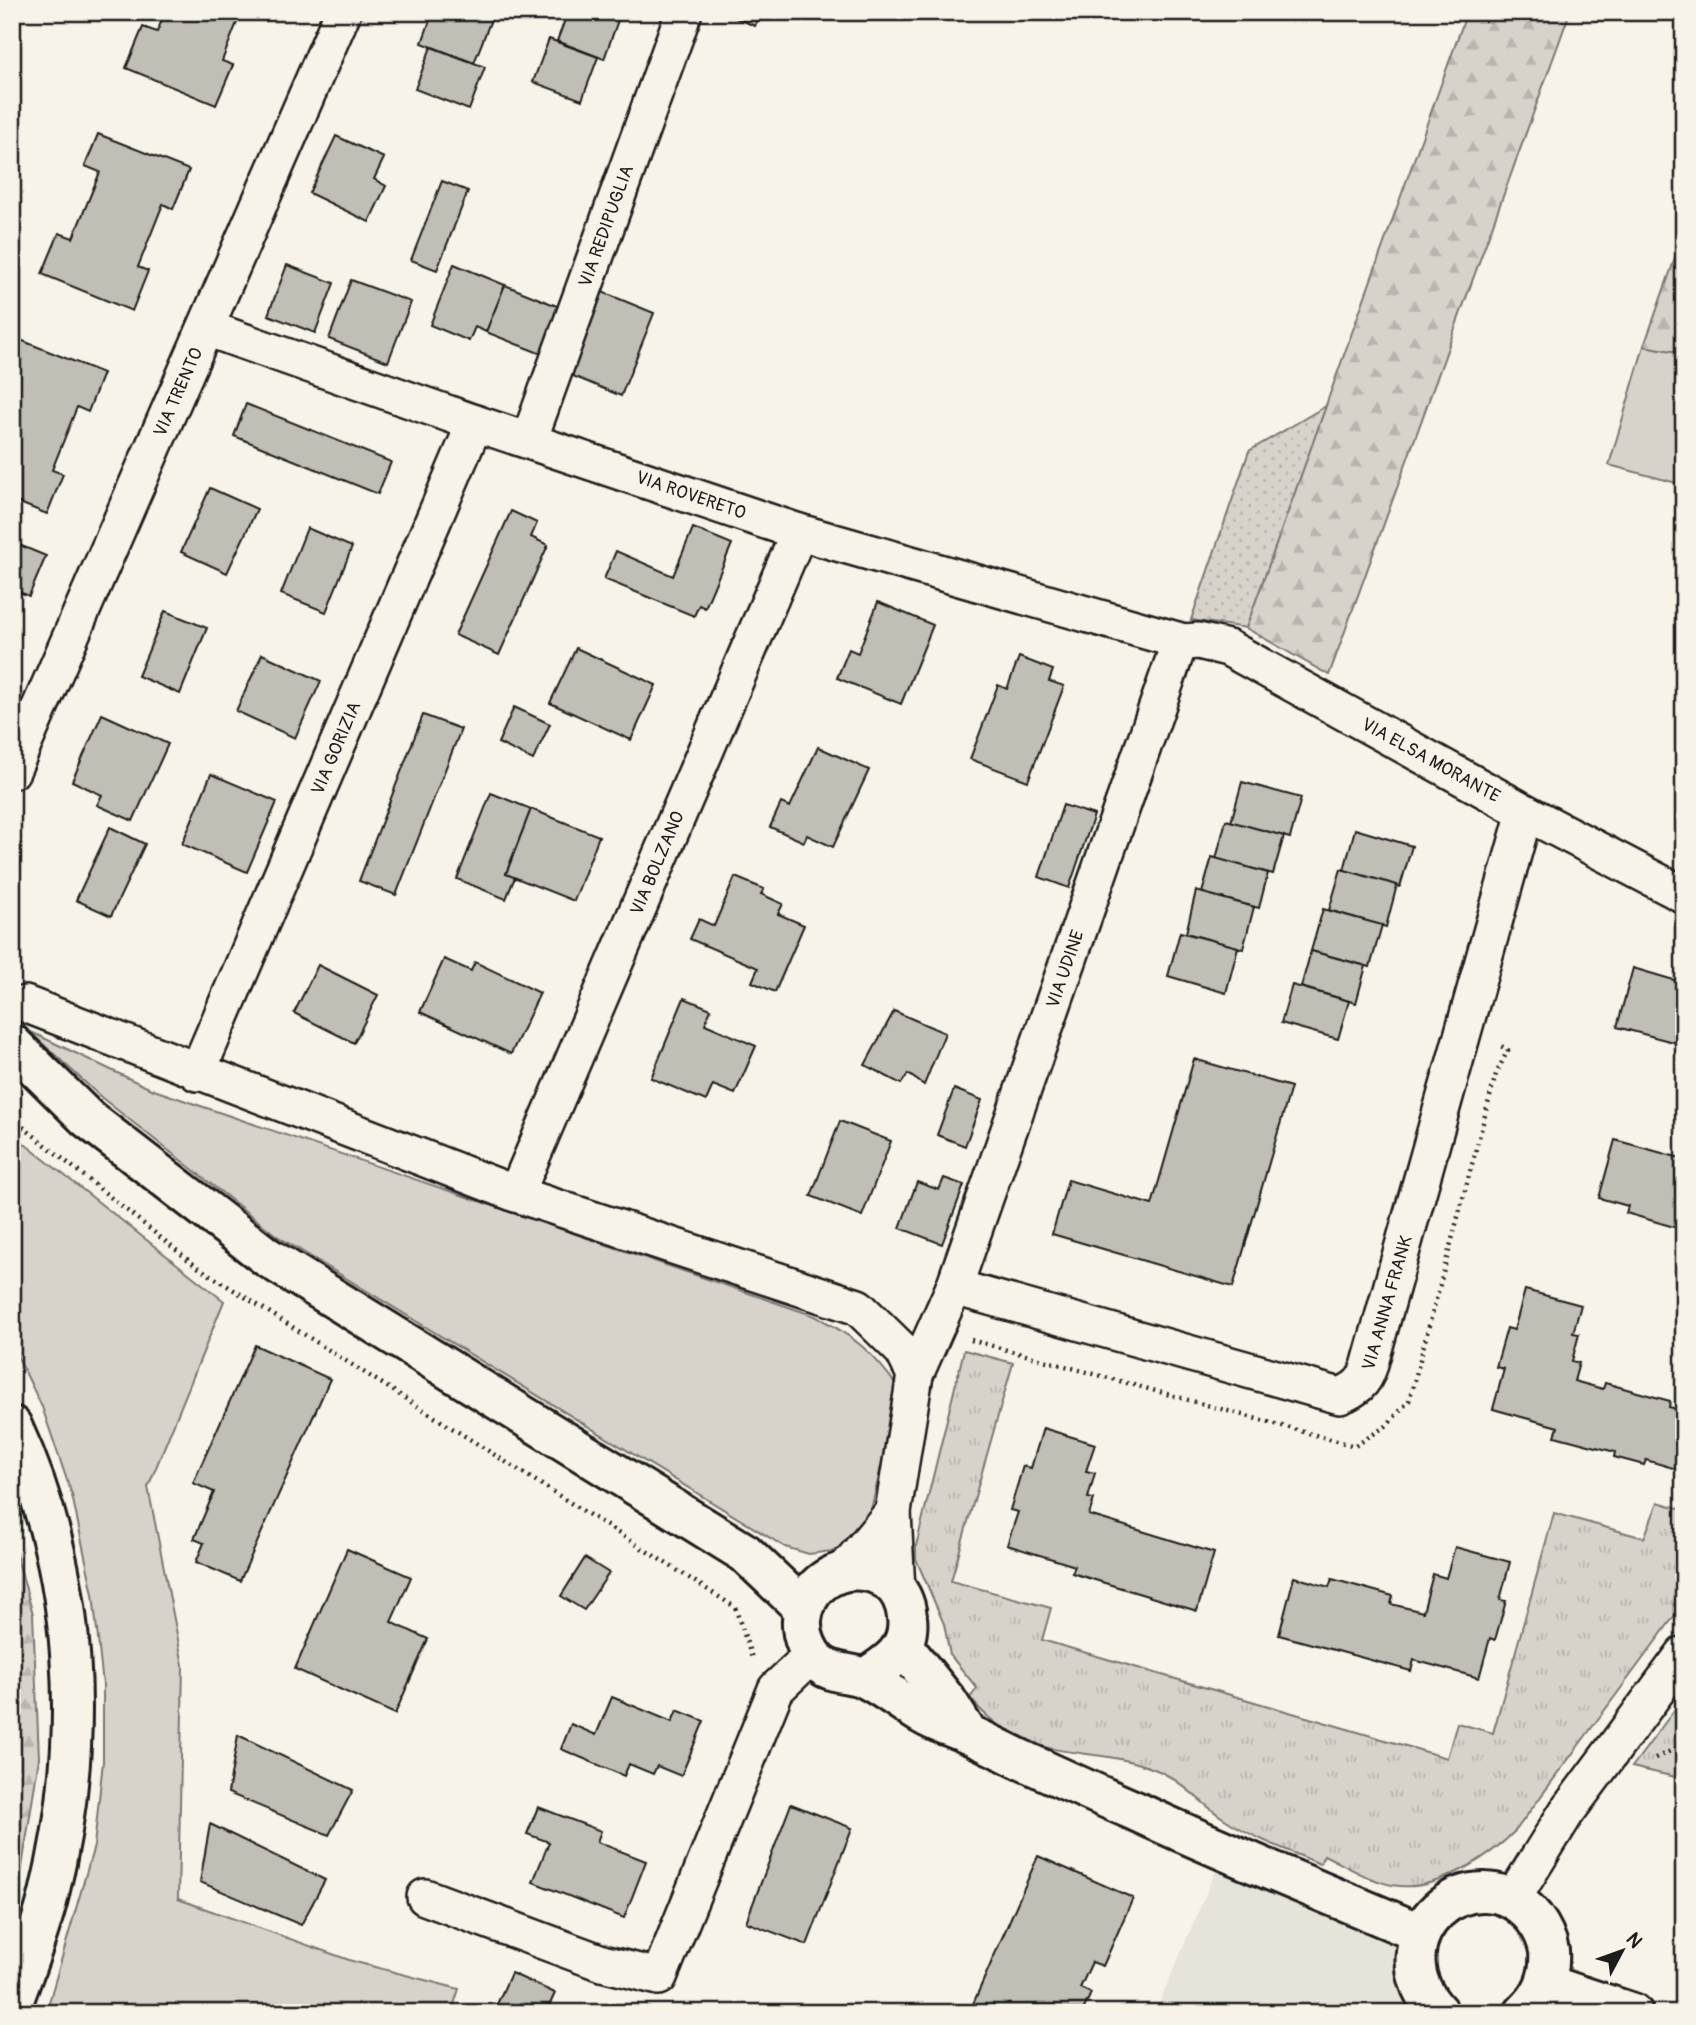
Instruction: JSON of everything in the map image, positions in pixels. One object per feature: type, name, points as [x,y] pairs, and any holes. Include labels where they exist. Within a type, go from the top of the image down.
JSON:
[{"type":"street","name":"VIA TRENTO","points":[[12,771],[343,12]]},
{"type":"street","name":"VIA REDIPUGLIA","points":[[529,440],[684,12]]},
{"type":"street","name":"VIA ROVERETO","points":[[205,328],[475,423],[799,531],[1180,646]]},
{"type":"street","name":"VIA GORIZIA","points":[[197,1073],[475,423]]},
{"type":"street","name":"VIA BOLZANO","points":[[516,1194],[799,531]]},
{"type":"street","name":"VIA ELSA MORANTE","points":[[1180,646],[1198,640],[1228,648],[1525,812],[1684,895]]},
{"type":"street","name":"VIA UDINE","points":[[897,1591],[892,1512],[915,1375],[954,1287],[1180,646]]},
{"type":"street","name":"VIA ANNA FRANK","points":[[954,1287],[1340,1396],[1354,1390],[1364,1380],[1369,1367],[1525,812]]},
{"type":"street","points":[[25,1004],[197,1073],[516,1194],[858,1307],[902,1351],[915,1375]]},
{"type":"street","points":[[12,1045],[87,1118],[267,1257],[745,1553],[804,1609]]},
{"type":"street","points":[[12,1426],[46,1516],[60,1578],[70,1646],[74,1718],[70,1766],[49,1894],[12,2005]]},
{"type":"street","points":[[892,1512],[836,1574],[811,1592],[804,1609],[802,1627],[812,1656],[837,1674],[865,1678],[929,1720],[966,1731],[1172,1829],[1420,1933]]},
{"type":"street","points":[[745,1553],[836,1574],[872,1573],[897,1591],[908,1616],[903,1646],[892,1662],[865,1678]]},
{"type":"street","points":[[903,1646],[947,1701],[966,1731]]},
{"type":"street","points":[[1512,1900],[1566,1813],[1684,1654]]},
{"type":"street","points":[[425,1896],[601,1963],[659,1977],[776,1689],[812,1656]]},
{"type":"street","points":[[1439,2013],[1424,1996],[1416,1975],[1415,1954],[1420,1933],[1432,1914],[1449,1900],[1470,1894],[1492,1893],[1512,1900],[1528,1911],[1541,1926],[1548,1945],[1550,1965],[1535,1998],[1633,2013]]},
{"type":"path","points":[[12,1118],[196,1266],[735,1607],[759,1678],[776,1689]]},
{"type":"shaded area","points":[[1219,1863],[1400,1942],[1424,2013],[1155,2013]]},
{"type":"green space","points":[[1467,12],[1570,12],[1329,675],[1246,628]]},
{"type":"green space","points":[[1684,233],[1684,353],[1644,346]]},
{"type":"green space","points":[[1644,346],[1684,353],[1684,485],[1609,465]]},
{"type":"green space","points":[[1326,406],[1246,628],[1191,620],[1249,451]]},
{"type":"green space","points":[[29,1031],[151,1089],[829,1323],[862,1346],[899,1389],[868,1523],[846,1549],[809,1554],[785,1547],[277,1236],[102,1098]]},
{"type":"green space","points":[[12,1134],[224,1301],[148,1487],[183,1665],[178,1899],[352,1961],[459,1989],[451,2013],[46,2013],[94,1846],[103,1761],[103,1685],[93,1594],[72,1495],[42,1407],[12,1345]]},
{"type":"green space","points":[[964,1350],[1013,1363],[951,1581],[1051,1608],[1042,1640],[1447,1758],[1457,1723],[1493,1733],[1554,1513],[1644,1538],[1658,1502],[1684,1510],[1684,1603],[1516,1830],[1493,1850],[1447,1877],[1415,1886],[1380,1882],[1324,1855],[1320,1864],[1246,1832],[1159,1771],[1133,1762],[1037,1745],[1015,1736],[992,1721],[970,1698],[977,1688],[950,1655],[944,1624],[916,1559],[916,1546]]},
{"type":"green space","points":[[12,1540],[33,1614],[39,1758],[20,1880],[12,1900]]},
{"type":"green space","points":[[1684,1697],[1684,1779],[1632,1767]]},
{"type":"building","points":[[165,12],[241,12],[222,61],[233,65],[216,105],[126,68],[143,27],[157,32]]},
{"type":"building","points":[[433,12],[480,12],[492,17],[474,63],[422,43]]},
{"type":"building","points":[[568,12],[621,12],[604,59],[557,41]]},
{"type":"building","points":[[721,12],[761,12],[755,26]]},
{"type":"building","points":[[549,39],[598,57],[582,100],[533,82]]},
{"type":"building","points":[[431,47],[485,67],[469,110],[415,89]]},
{"type":"building","points":[[98,134],[189,170],[173,209],[163,204],[138,267],[148,271],[132,311],[42,274],[59,233],[73,238],[100,172],[85,166]]},
{"type":"building","points":[[336,136],[384,158],[374,179],[386,186],[369,222],[309,193]]},
{"type":"building","points":[[442,181],[468,191],[437,270],[411,260]]},
{"type":"building","points":[[454,264],[505,285],[486,332],[475,327],[469,341],[430,325]]},
{"type":"building","points":[[287,265],[334,283],[315,333],[268,315]]},
{"type":"building","points":[[351,280],[411,302],[388,362],[329,339]]},
{"type":"building","points":[[505,285],[562,308],[544,355],[486,332]]},
{"type":"building","points":[[600,291],[654,313],[621,396],[568,374]]},
{"type":"building","points":[[13,337],[103,373],[88,412],[77,407],[52,470],[63,474],[47,514],[12,500]]},
{"type":"building","points":[[246,404],[391,462],[378,494],[234,436]]},
{"type":"building","points":[[210,488],[257,509],[227,573],[181,552]]},
{"type":"building","points":[[511,511],[537,523],[531,537],[548,545],[499,655],[455,635]]},
{"type":"building","points":[[307,528],[352,547],[326,612],[281,594]]},
{"type":"building","points":[[693,528],[732,544],[705,608],[699,605],[694,616],[604,579],[616,551],[673,576]]},
{"type":"building","points":[[12,542],[46,556],[29,596],[12,589]]},
{"type":"building","points":[[878,602],[933,625],[901,704],[837,678],[849,649],[858,653]]},
{"type":"building","points":[[165,611],[207,628],[180,694],[138,676]]},
{"type":"building","points":[[576,648],[656,685],[631,740],[550,703]]},
{"type":"building","points":[[262,654],[321,681],[295,738],[236,711]]},
{"type":"building","points":[[1019,657],[1053,670],[1049,681],[1064,686],[1028,781],[970,759],[998,685],[1007,689]]},
{"type":"building","points":[[514,707],[550,724],[533,760],[498,743]]},
{"type":"building","points":[[102,714],[168,744],[133,821],[97,805],[102,795],[72,781]]},
{"type":"building","points":[[423,715],[461,729],[396,895],[359,881]]},
{"type":"building","points":[[818,747],[869,770],[833,847],[807,835],[804,842],[770,827],[781,803],[790,807]]},
{"type":"building","points":[[211,774],[277,802],[247,872],[182,844]]},
{"type":"building","points":[[1242,782],[1301,798],[1290,838],[1231,822]]},
{"type":"building","points":[[491,793],[531,809],[506,874],[515,877],[506,899],[457,879]]},
{"type":"building","points":[[1063,805],[1094,815],[1069,888],[1039,877]]},
{"type":"building","points":[[531,809],[599,836],[574,901],[506,874]]},
{"type":"building","points":[[1226,820],[1284,836],[1273,874],[1216,859]]},
{"type":"building","points":[[110,827],[145,844],[111,916],[76,900]]},
{"type":"building","points":[[1355,829],[1412,846],[1400,887],[1344,870]]},
{"type":"building","points":[[1212,857],[1268,873],[1259,908],[1202,893]]},
{"type":"building","points":[[1341,869],[1397,885],[1386,927],[1329,910]]},
{"type":"building","points":[[735,877],[764,889],[761,894],[783,904],[778,914],[804,925],[775,992],[752,982],[758,968],[690,939],[699,919],[714,926]]},
{"type":"building","points":[[1196,891],[1254,907],[1243,949],[1186,933]]},
{"type":"building","points":[[1323,909],[1382,925],[1370,967],[1311,951]]},
{"type":"building","points":[[1180,932],[1238,947],[1226,993],[1168,976]]},
{"type":"building","points":[[1311,951],[1366,966],[1356,1003],[1301,987]]},
{"type":"building","points":[[444,959],[471,971],[475,962],[540,993],[511,1054],[420,1012]]},
{"type":"building","points":[[318,965],[378,995],[354,1043],[294,1013]]},
{"type":"building","points":[[1633,968],[1684,983],[1684,1045],[1617,1027]]},
{"type":"building","points":[[1292,985],[1349,1001],[1338,1039],[1281,1023]]},
{"type":"building","points":[[684,998],[711,1009],[705,1024],[756,1046],[735,1094],[713,1085],[706,1101],[651,1078]]},
{"type":"building","points":[[894,1011],[945,1033],[924,1085],[908,1074],[901,1084],[865,1065]]},
{"type":"building","points":[[1194,1059],[1291,1087],[1233,1287],[1052,1234],[1068,1180],[1152,1205]]},
{"type":"building","points":[[954,1089],[982,1100],[965,1146],[937,1135]]},
{"type":"building","points":[[840,1121],[891,1141],[862,1216],[811,1196]]},
{"type":"building","points":[[1615,1140],[1684,1159],[1684,1230],[1626,1213],[1628,1206],[1599,1198]]},
{"type":"building","points":[[944,1178],[964,1185],[942,1244],[900,1228],[917,1182],[939,1190]]},
{"type":"building","points":[[1525,1290],[1581,1305],[1573,1333],[1579,1334],[1572,1361],[1579,1363],[1574,1381],[1603,1389],[1605,1383],[1670,1401],[1669,1407],[1684,1411],[1683,1471],[1646,1460],[1644,1465],[1614,1457],[1615,1452],[1555,1436],[1558,1427],[1493,1409],[1504,1369],[1496,1367],[1507,1328],[1514,1330]]},
{"type":"building","points":[[255,1345],[330,1379],[240,1581],[196,1562],[204,1543],[194,1539],[214,1492],[193,1483]]},
{"type":"building","points":[[1043,1428],[1095,1444],[1086,1471],[1095,1473],[1088,1498],[1094,1499],[1089,1515],[1214,1553],[1197,1611],[1072,1573],[1075,1566],[1007,1545],[1018,1512],[1010,1510],[1023,1466],[1031,1468]]},
{"type":"building","points":[[1455,1547],[1510,1562],[1500,1600],[1506,1601],[1495,1640],[1490,1638],[1479,1678],[1414,1660],[1411,1671],[1279,1635],[1294,1577],[1329,1587],[1332,1579],[1393,1596],[1391,1604],[1423,1612],[1433,1574],[1446,1578]]},
{"type":"building","points":[[347,1549],[411,1577],[391,1622],[428,1639],[395,1714],[295,1669]]},
{"type":"building","points":[[585,1558],[609,1573],[584,1610],[561,1596]]},
{"type":"building","points":[[612,1697],[672,1722],[677,1710],[704,1721],[681,1776],[657,1766],[653,1774],[629,1764],[624,1776],[561,1749],[571,1724],[596,1735]]},
{"type":"building","points":[[238,1735],[353,1790],[329,1835],[228,1793]]},
{"type":"building","points":[[791,1804],[852,1828],[807,1945],[746,1922]]},
{"type":"building","points":[[538,1807],[601,1831],[597,1842],[646,1861],[624,1918],[533,1882],[549,1842],[527,1834]]},
{"type":"building","points":[[210,1824],[325,1880],[301,1925],[200,1882]]},
{"type":"building","points":[[1038,1856],[1133,1898],[1103,1966],[1092,1962],[1080,1988],[1091,1993],[1082,2013],[991,2013],[973,2004]]},
{"type":"building","points":[[511,1973],[555,1993],[546,2013],[493,2013]]}]
